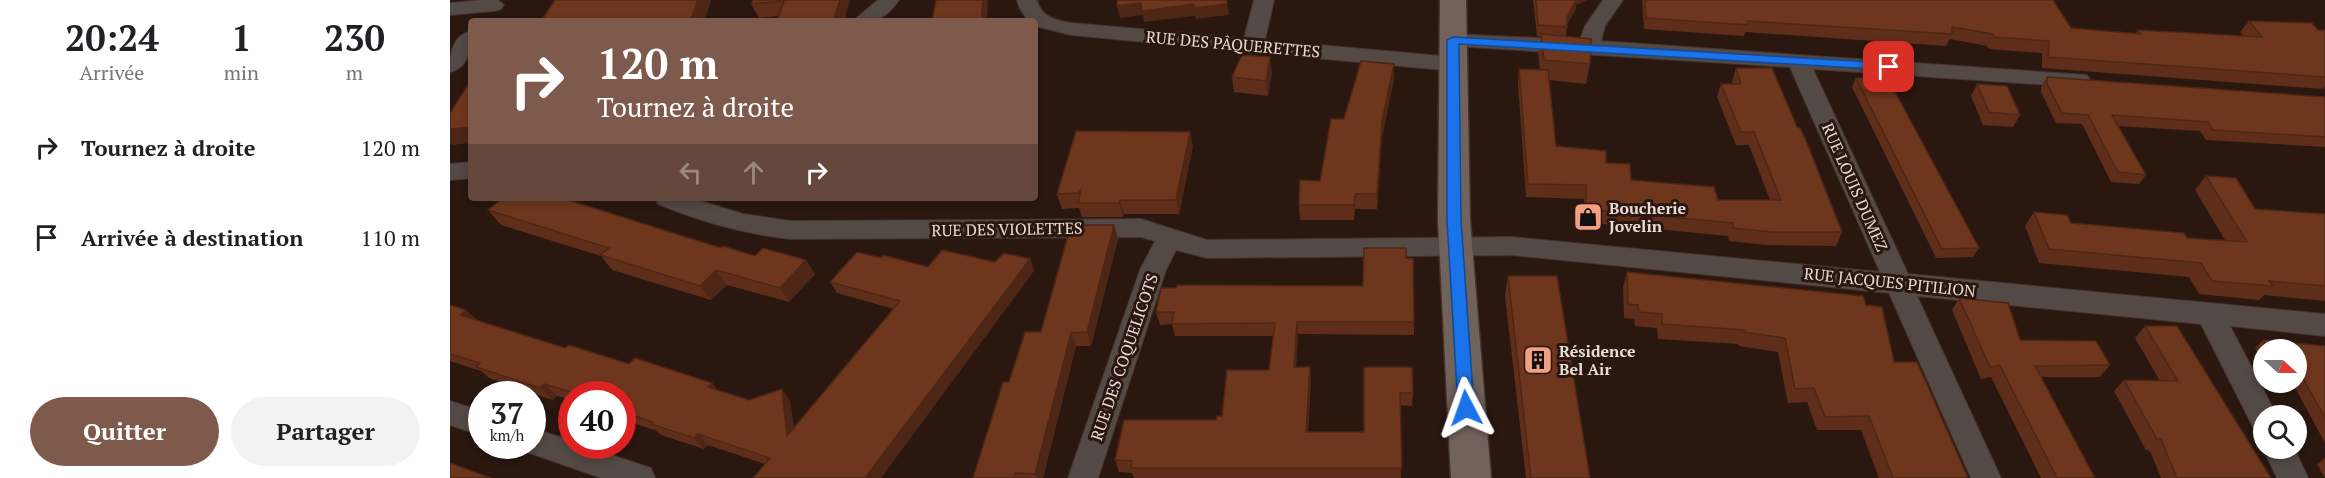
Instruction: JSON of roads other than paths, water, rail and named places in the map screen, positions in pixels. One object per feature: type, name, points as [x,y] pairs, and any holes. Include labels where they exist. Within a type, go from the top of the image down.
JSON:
[{"type":"street","points":[[868,18],[879,11],[889,0]]},
{"type":"street","name":"RUE DES PÂQUERETTES","points":[[1027,0],[1029,9],[1040,20],[1060,27],[1253,45],[1453,52],[1589,47],[2102,82]]},
{"type":"street","points":[[1253,45],[1264,0]]},
{"type":"street","points":[[1453,0],[1452,163],[1455,246],[1471,478]]},
{"type":"street","points":[[1589,47],[1594,26],[1613,0]]},
{"type":"street","points":[[450,9],[491,9]]},
{"type":"street","points":[[450,65],[468,41]]},
{"type":"street","name":"RUE LOUIS DUMEZ","points":[[1798,60],[1986,478]]},
{"type":"street","points":[[450,172],[468,170]]},
{"type":"street","name":"RUE DES VIOLETTES","points":[[674,201],[703,213],[735,222],[791,230],[1141,228],[1186,246],[1219,250],[1455,246]]},
{"type":"street","name":"RUE DES COQUELICOTS","points":[[1083,478],[1153,270],[1168,238]]},
{"type":"street","name":"RUE JACQUES PITILION","points":[[1455,246],[1512,246],[2325,325]]},
{"type":"street","points":[[2210,314],[2256,405]]},
{"type":"street","points":[[450,413],[468,419]]},
{"type":"street","points":[[546,446],[640,478]]},
{"type":"street","points":[[2284,459],[2293,478]]},
{"type":"place","name":"Boucherie Jovelin","points":[[1588,217]]},
{"type":"place","name":"Résidence Bel Air","points":[[1538,360]]}]
